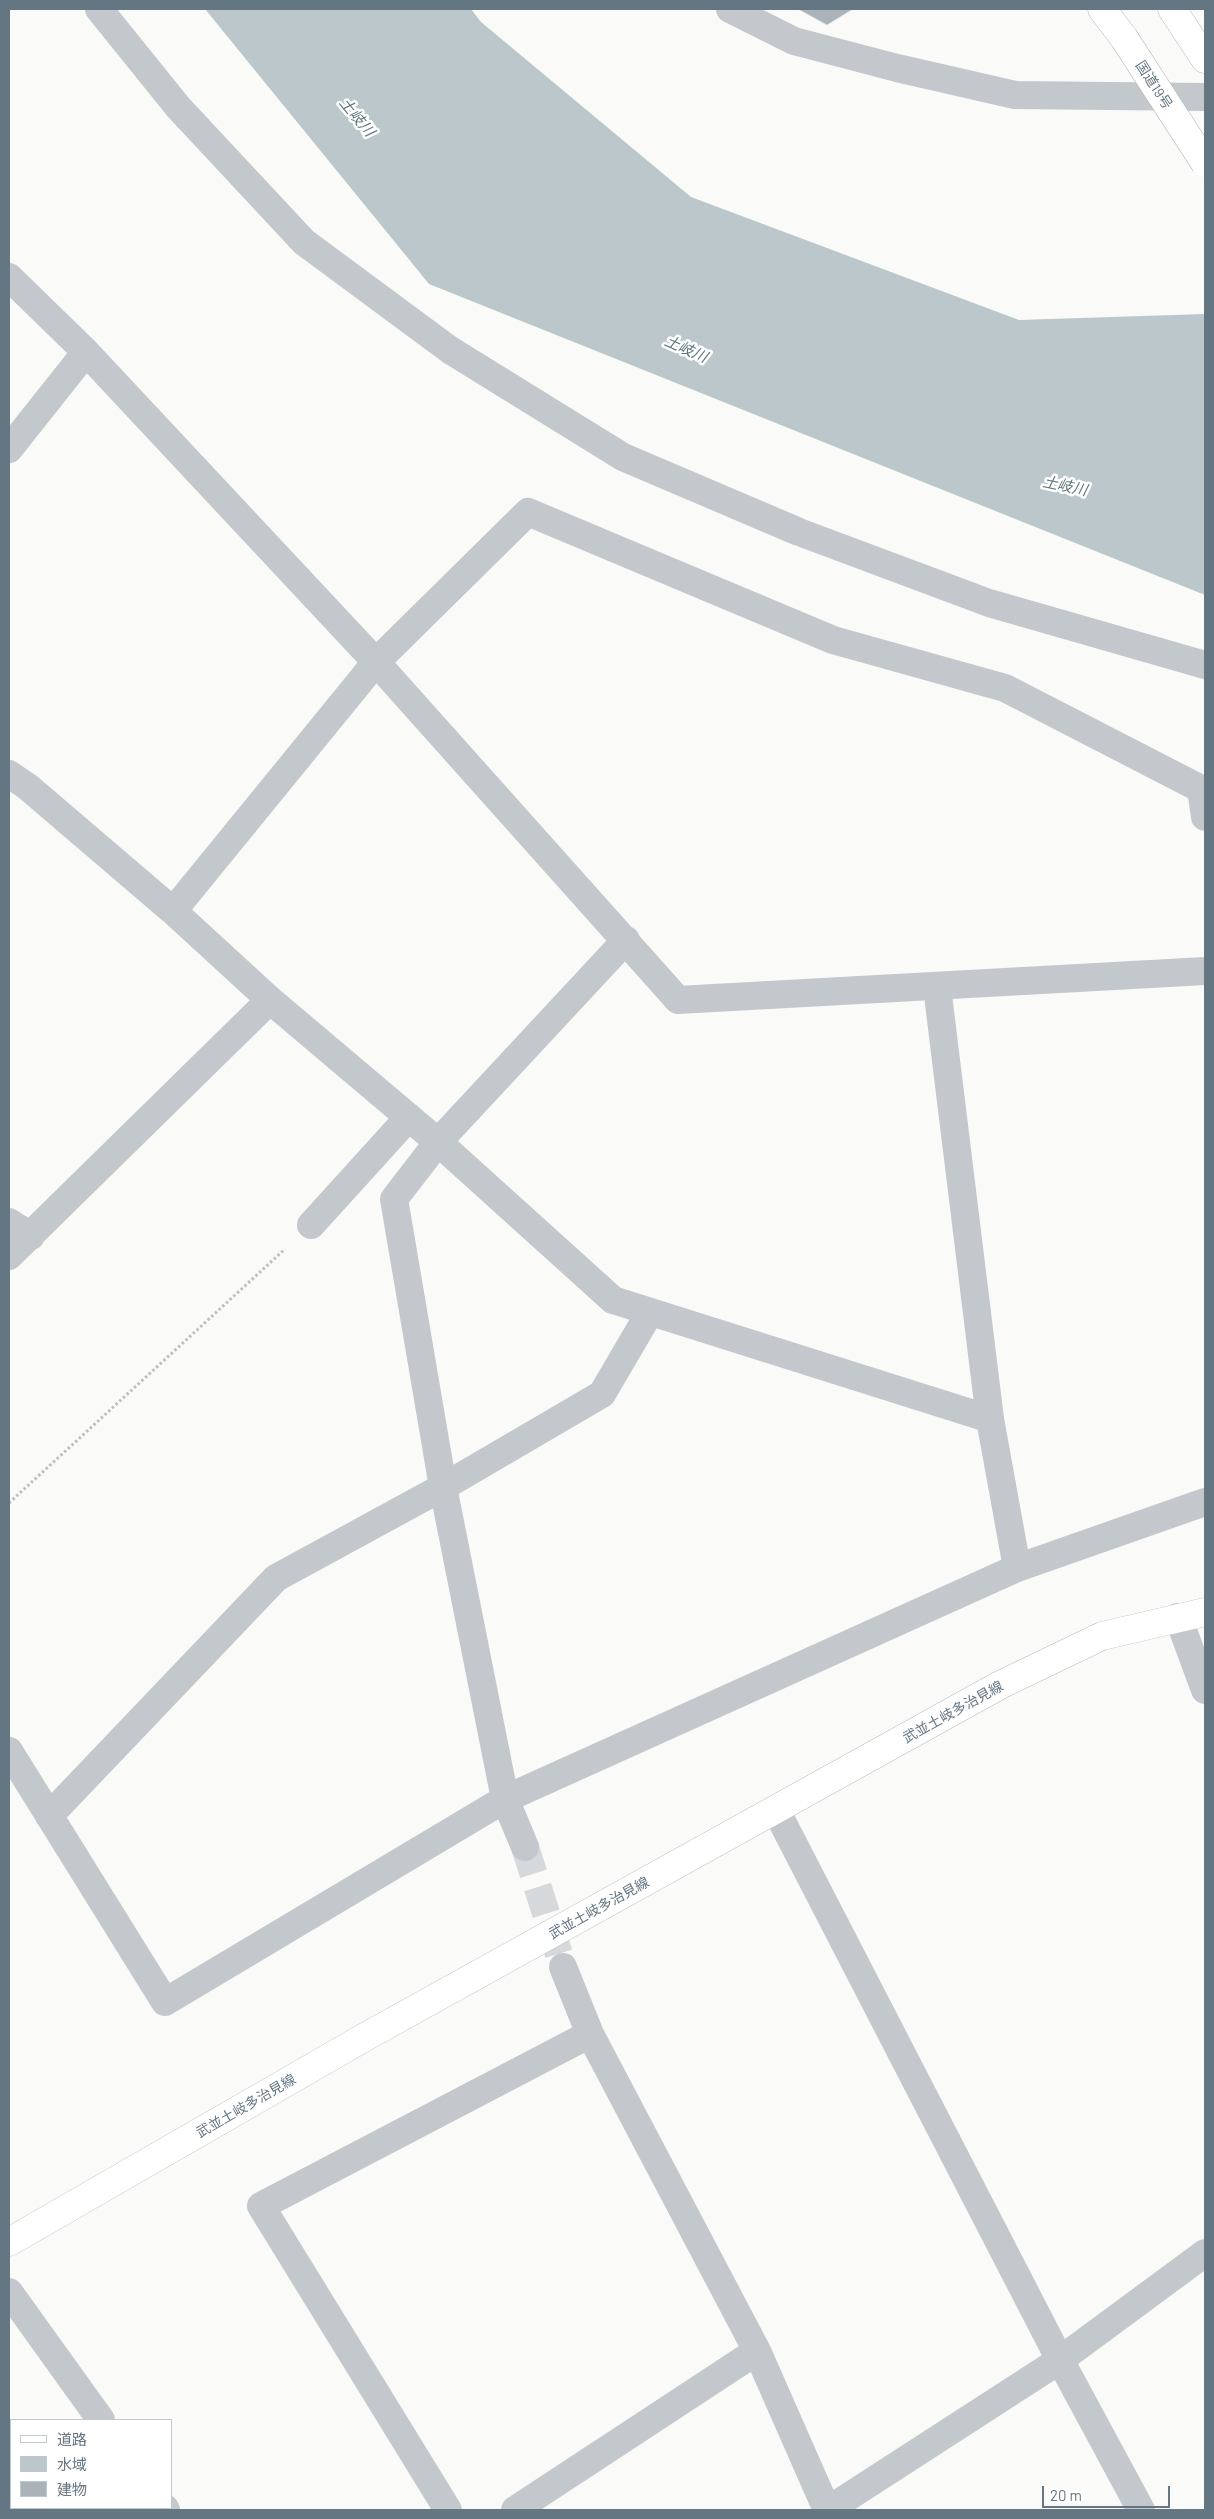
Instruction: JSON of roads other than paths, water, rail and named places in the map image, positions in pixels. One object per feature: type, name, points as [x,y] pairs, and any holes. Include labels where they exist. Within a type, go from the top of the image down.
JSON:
[{"type":"main road","name":"国道19号","points":[[1102,9],[1124,38],[1205,163]]},
{"type":"main road","points":[[1176,13],[1205,59]]},
{"type":"main road","name":"武並土岐多治見線","points":[[9,2242],[365,2037],[1000,1685],[1102,1636],[1205,1612]]},
{"type":"street","points":[[99,9],[178,107],[304,242],[450,350],[623,457],[799,532],[989,603],[1205,665]]},
{"type":"street","points":[[730,9],[794,41],[897,68],[1015,94],[1205,97]]},
{"type":"street","points":[[9,277],[86,352],[376,662],[678,1000],[1205,972]]},
{"type":"street","points":[[9,449],[86,352]]},
{"type":"street","points":[[174,911],[376,662],[528,512],[833,640],[1005,688],[1201,789],[1205,817]]},
{"type":"street","points":[[9,774],[28,787],[174,911],[270,1000],[438,1142],[613,1300],[990,1419]]},
{"type":"street","points":[[525,1847],[504,1799],[443,1487],[394,1199],[438,1142],[626,940]]},
{"type":"street","points":[[937,987],[990,1419],[1017,1568]]},
{"type":"street","points":[[9,1256],[20,1229],[270,1000]]},
{"type":"street","points":[[311,1225],[409,1117]]},
{"type":"street","points":[[49,1816],[276,1578],[443,1487],[602,1394],[650,1312]]},
{"type":"street","points":[[9,1751],[165,2002],[504,1799],[1017,1568],[1205,1502]]},
{"type":"street","points":[[1178,1617],[1205,1690]]},
{"type":"street","points":[[776,1810],[1060,2360],[1141,2510]]},
{"type":"street","points":[[563,1966],[590,2034],[757,2351],[827,2510],[1060,2360],[1205,2253]]},
{"type":"street","points":[[448,2510],[261,2206],[590,2034]]},
{"type":"street","points":[[9,2292],[100,2419]]},
{"type":"street","points":[[515,2510],[757,2351]]},
{"type":"water","name":"土岐川","points":[[205,9],[471,9],[481,22],[691,197],[1019,320],[1205,314],[1205,595],[429,284]]},
{"type":"tunnel","points":[[525,1847],[563,1967]]}]
